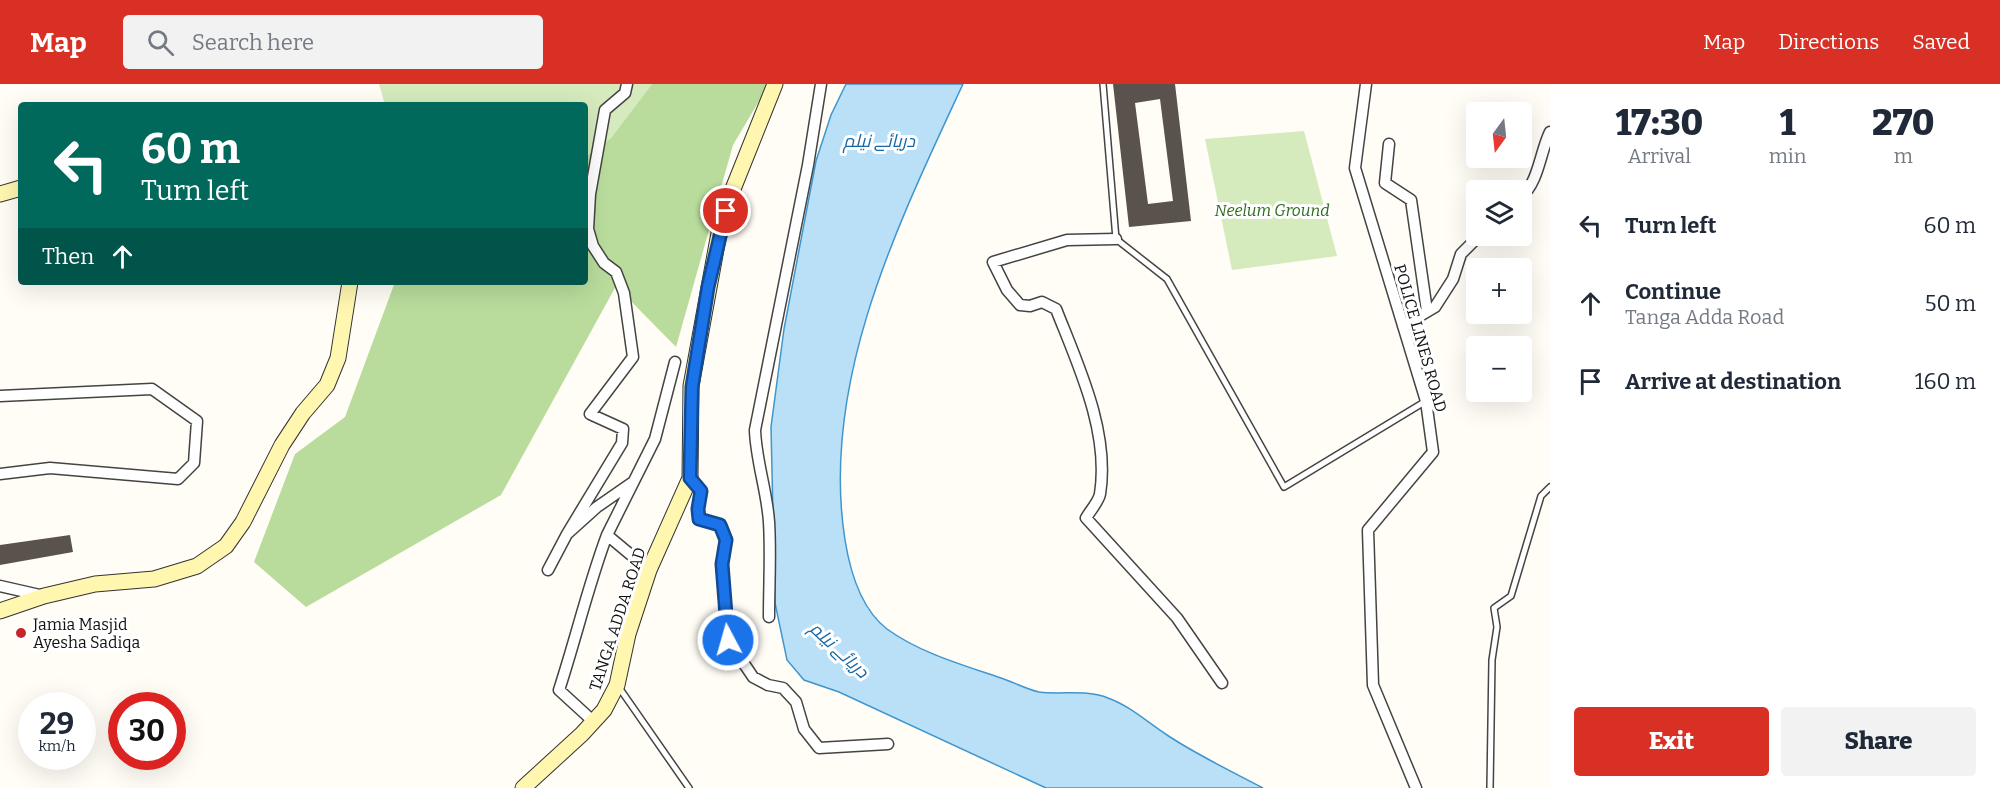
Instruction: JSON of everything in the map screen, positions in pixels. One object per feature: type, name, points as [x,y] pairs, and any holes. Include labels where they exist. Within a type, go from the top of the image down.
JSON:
[{"type":"main road","name":"TANGA ADDA ROAD","points":[[523,788],[594,722],[604,710],[617,685],[628,634],[649,570],[690,478],[692,387],[719,233],[775,84]]},
{"type":"main road","points":[[0,194],[18,189]]},
{"type":"main road","points":[[0,611],[44,596],[95,584],[154,579],[197,566],[226,546],[243,522],[282,445],[303,413],[327,385],[338,358],[350,285]]},
{"type":"street","points":[[548,570],[622,443],[623,429],[590,414],[633,357],[624,293],[616,272],[604,263],[593,246],[588,229],[590,194],[605,110],[625,93],[627,84]]},
{"type":"street","points":[[769,617],[769,522],[765,487],[755,449],[754,429],[808,165],[821,84]]},
{"type":"street","name":"POLICE LINES ROAD","points":[[1366,84],[1355,168],[1426,401],[1432,452],[1368,530],[1373,685],[1416,788]]},
{"type":"street","points":[[1532,185],[1550,132]]},
{"type":"street","points":[[1389,144],[1385,183],[1411,200],[1427,311]]},
{"type":"street","points":[[1116,239],[1067,240],[993,262],[1007,290],[1020,305],[1030,306],[1042,302],[1056,309],[1092,401],[1100,446],[1100,495],[1086,518],[1177,618],[1222,683]]},
{"type":"street","points":[[1403,326],[1435,307],[1454,279],[1461,254],[1469,246]]},
{"type":"street","points":[[594,722],[559,690],[580,624],[590,579],[607,535],[655,439],[675,362]]},
{"type":"street","points":[[0,396],[152,389],[197,421],[194,463],[178,479],[50,468],[0,474]]},
{"type":"street","points":[[690,478],[701,491],[699,519],[720,525],[726,540],[722,564],[728,640],[746,668],[753,677],[768,685],[783,688],[796,702],[804,729],[819,748],[888,744]]},
{"type":"street","points":[[567,534],[597,507],[636,480]]},
{"type":"street","points":[[607,535],[649,570]]},
{"type":"street","points":[[0,586],[44,596]]},
{"type":"lane","points":[[1103,84],[1116,239],[1167,279],[1284,487],[1426,401]]},
{"type":"lane","points":[[1490,788],[1492,660],[1497,627],[1494,608],[1511,596],[1541,496],[1550,487]]},
{"type":"lane","points":[[617,685],[689,788]]},
{"type":"green space","points":[[379,84],[652,84],[611,138],[588,155],[588,102],[384,102]]},
{"type":"green space","points":[[652,84],[769,84],[733,145],[676,347],[616,286],[501,495],[306,607],[254,562],[295,454],[345,417],[394,285],[588,285],[588,155],[611,138]]},
{"type":"green space","name":"Neelum Ground","points":[[1304,131],[1337,256],[1232,270],[1205,139]]},
{"type":"water","name":"دریائے نیلم","points":[[846,84],[963,84],[891,248],[870,305],[854,363],[844,422],[840,481],[847,552],[858,589],[870,611],[887,629],[913,645],[957,663],[1039,692],[1083,693],[1100,695],[1116,701],[1190,749],[1263,788],[1046,788],[839,692],[804,680],[787,660],[775,603],[771,427],[784,329],[816,161],[831,115]]},
{"type":"building","points":[[1113,84],[1175,84],[1191,221],[1129,227]],"holes":[[[1160,99],[1173,201],[1148,204],[1135,103]]]},
{"type":"building","points":[[70,535],[73,552],[0,565],[0,545]]},
{"type":"place","name":"Jamia Masjid Ayesha Sadiqa","points":[[21,633]]},
{"type":"route","points":[[726,211],[708,287],[692,387],[690,478],[701,491],[699,519],[720,525],[726,540],[722,564],[728,640]]}]
